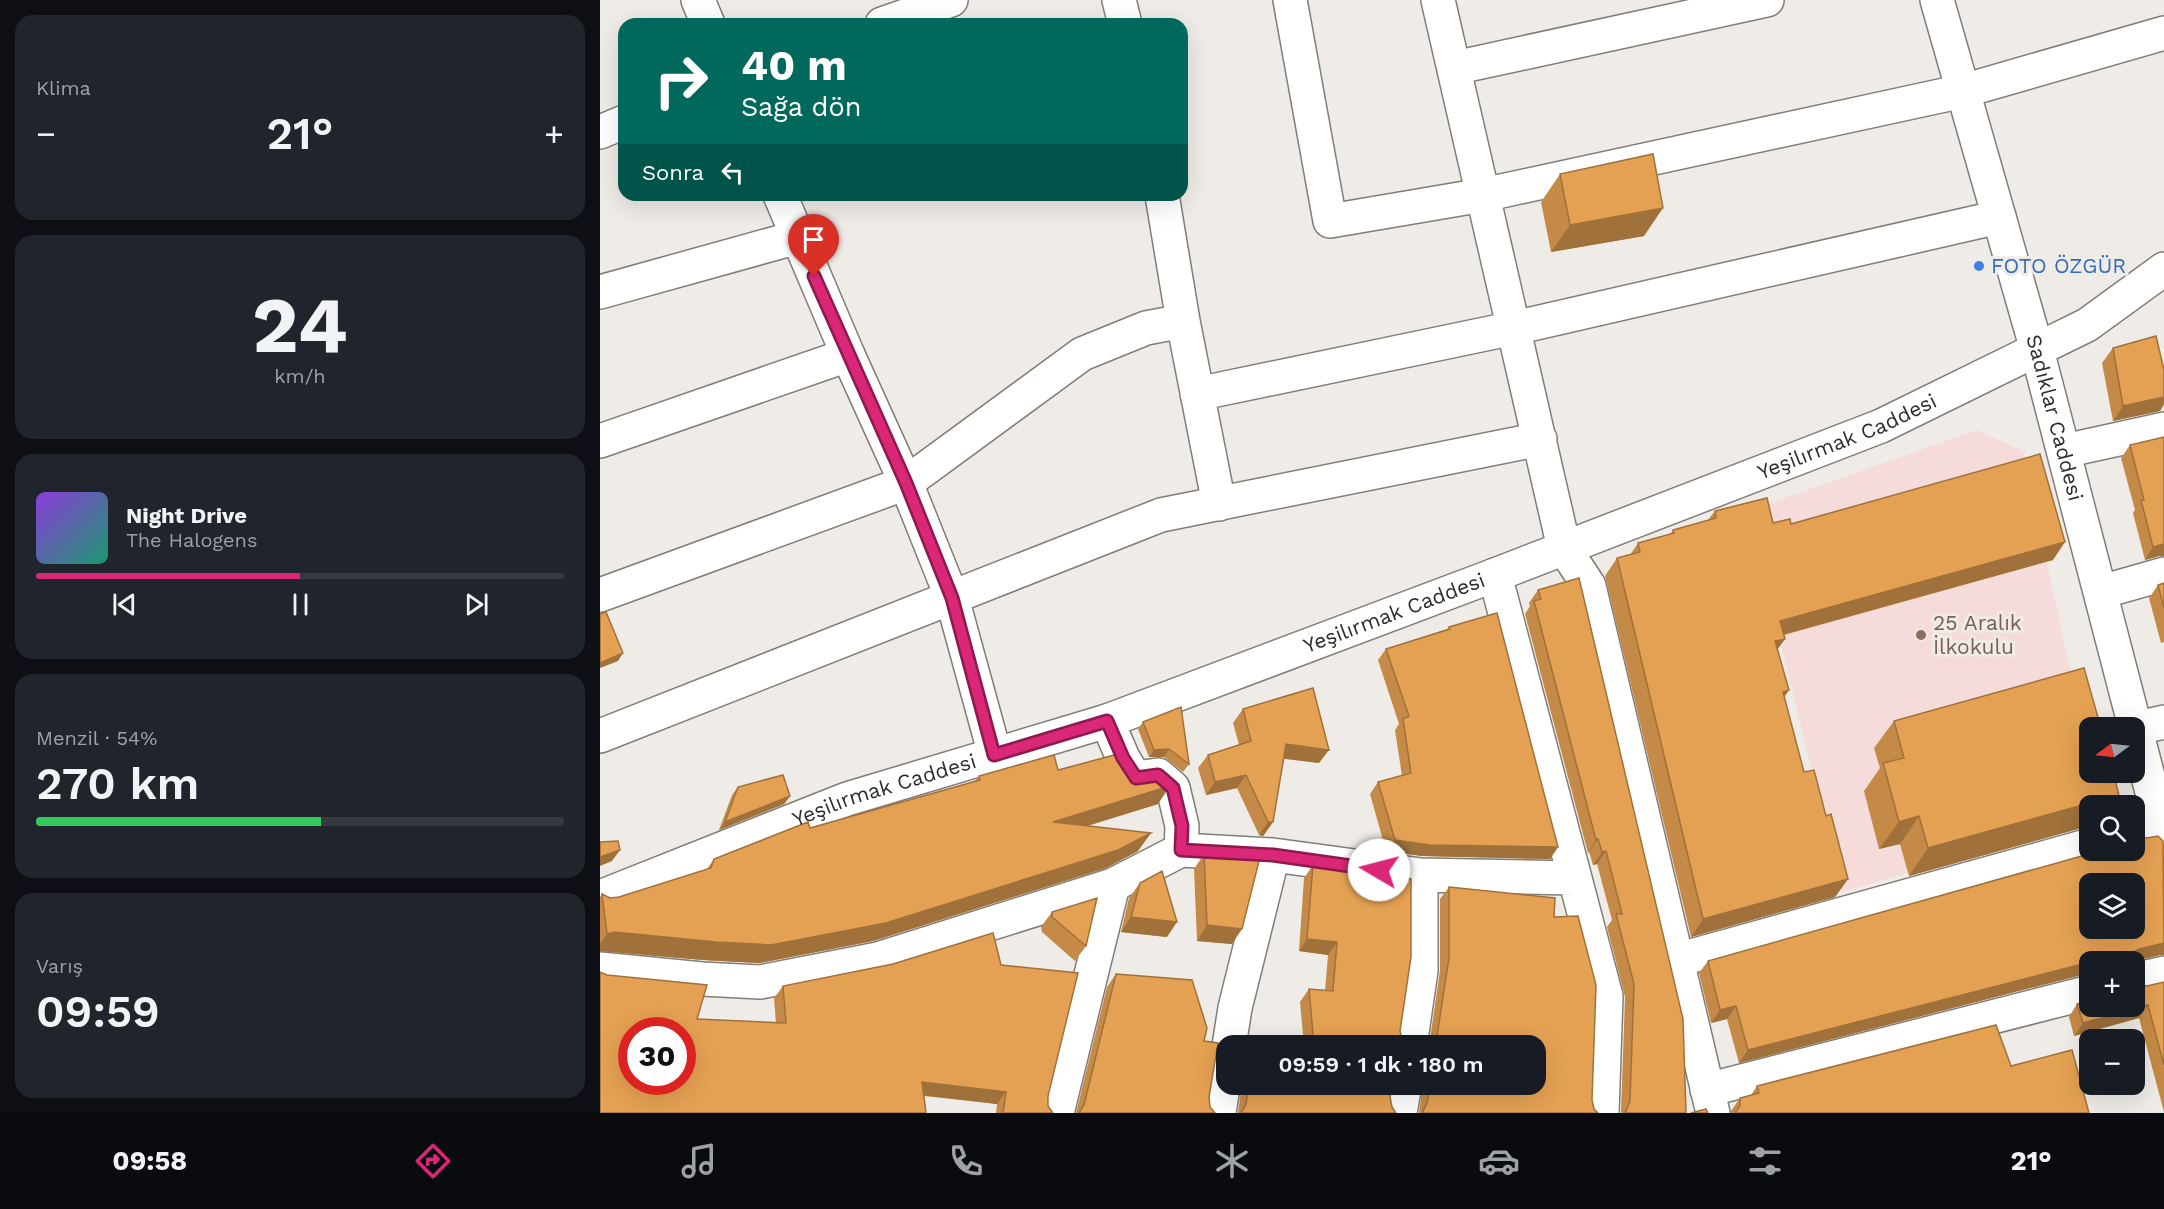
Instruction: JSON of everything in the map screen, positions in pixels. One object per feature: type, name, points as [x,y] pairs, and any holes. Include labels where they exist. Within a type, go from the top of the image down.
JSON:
[{"type":"street","points":[[698,0],[706,18]]},
{"type":"street","points":[[899,18],[951,0]]},
{"type":"street","points":[[1119,0],[1124,18]]},
{"type":"street","points":[[1290,0],[1330,221],[1483,195],[1963,91],[2164,33]]},
{"type":"street","points":[[1438,0],[1564,548],[1589,586],[1710,1101],[2079,995]]},
{"type":"street","points":[[1454,68],[1767,0]]},
{"type":"street","name":"Sadıklar Caddesi","points":[[1937,0],[2037,350],[2101,592],[2150,725],[2153,832]]},
{"type":"street","points":[[600,132],[618,124]]},
{"type":"street","points":[[783,201],[848,355],[906,483],[952,598],[994,755]]},
{"type":"street","points":[[1163,201],[1183,321],[1219,504]]},
{"type":"street","points":[[1197,394],[1514,328],[1999,217]]},
{"type":"street","points":[[600,292],[798,237]]},
{"type":"street","name":"Yeşilırmak Caddesi","points":[[600,897],[847,800],[1107,721],[1881,426],[2087,325],[2164,269]]},
{"type":"street","points":[[600,595],[906,483],[1082,354],[1146,328],[1183,321]]},
{"type":"street","points":[[600,441],[848,355]]},
{"type":"street","points":[[2064,451],[2164,429]]},
{"type":"street","points":[[600,736],[1161,515],[1540,439]]},
{"type":"street","points":[[2101,592],[2164,574]]},
{"type":"street","points":[[1495,575],[1606,996],[1602,1113]]},
{"type":"street","points":[[1107,721],[1123,758],[1136,778],[1158,775],[1173,788],[1182,826],[1181,850]]},
{"type":"street","points":[[1677,960],[2079,848]]},
{"type":"street","points":[[600,969],[760,982],[878,959],[1113,885],[1181,850],[1273,855],[1421,875],[1575,878]]},
{"type":"street","points":[[1231,1035],[1235,1008],[1273,855]]},
{"type":"street","points":[[1412,1035],[1421,971],[1421,875]]},
{"type":"street","points":[[1057,1113],[1113,885]]},
{"type":"street","points":[[2145,977],[2164,973]]},
{"type":"street","points":[[1220,1113],[1222,1095]]},
{"type":"street","points":[[1400,1113],[1403,1095]]},
{"type":"shaded area","name":"25 Aralık İlkokulu","points":[[1977,430],[2023,451],[2080,717],[2079,783],[2089,783],[2089,795],[2079,795],[2079,823],[1842,892],[1748,511]]},
{"type":"building","points":[[1653,154],[1663,208],[1570,225],[1560,174]]},
{"type":"building","points":[[2156,336],[2164,370],[2164,397],[2123,406],[2113,348]]},
{"type":"building","points":[[2164,437],[2164,544],[2153,547],[2130,445]]},
{"type":"building","points":[[2040,454],[2065,542],[1780,621],[1785,639],[1775,641],[1789,690],[1783,692],[1804,772],[1814,770],[1826,816],[1831,814],[1848,879],[1703,919],[1617,558],[1640,552],[1638,543],[1716,518],[1715,511],[1767,498],[1773,523],[1790,519],[1791,524]]},
{"type":"building","points":[[1579,578],[1683,1019],[1686,1113],[1624,1113],[1630,1101],[1634,984],[1616,914],[1622,914],[1606,851],[1602,852],[1598,839],[1596,840],[1534,601],[1541,599],[1538,590]]},
{"type":"building","points":[[2164,583],[2164,608],[2158,585]]},
{"type":"building","points":[[606,612],[623,653],[600,663],[600,614]]},
{"type":"building","points":[[1497,613],[1558,847],[1430,845],[1395,840],[1378,782],[1411,773],[1403,719],[1409,716],[1386,649]]},
{"type":"building","points":[[2084,668],[2098,717],[2079,717],[2079,783],[2116,783],[2119,795],[2079,795],[2079,806],[1928,848],[1919,816],[1899,822],[1883,763],[1904,758],[1894,721]]},
{"type":"building","points":[[1313,688],[1329,750],[1286,744],[1273,822],[1268,822],[1246,775],[1215,782],[1208,755],[1251,741],[1243,709]]},
{"type":"building","points":[[1181,707],[1189,764],[1169,749],[1154,750],[1143,722]]},
{"type":"building","points":[[1122,753],[1131,770],[1139,777],[1149,779],[1165,777],[1169,780],[1170,786],[1053,822],[1151,833],[1118,850],[886,923],[771,945],[614,932],[607,934],[602,894],[610,898],[619,897],[711,868],[714,859],[808,822],[810,828],[980,780],[979,776],[1054,755],[1058,770]]},
{"type":"building","points":[[783,775],[790,796],[725,822],[738,787]]},
{"type":"building","points":[[2158,836],[2163,841],[2164,943],[2135,951],[2079,951],[2079,965],[1748,1050],[1736,1006],[1720,1010],[1708,961],[2079,857],[2079,861],[2145,861],[2145,838]]},
{"type":"building","points":[[618,841],[620,850],[600,857],[600,842]]},
{"type":"building","points":[[1204,854],[1260,857],[1242,929],[1207,925]]},
{"type":"building","points":[[1313,865],[1411,879],[1411,957],[1401,1035],[1313,1035],[1309,989],[1333,991],[1337,942],[1307,939]]},
{"type":"building","points":[[1162,871],[1177,922],[1131,917],[1140,883]]},
{"type":"building","points":[[1449,887],[1555,898],[1554,917],[1578,916],[1596,985],[1592,1100],[1594,1109],[1598,1113],[1422,1113],[1429,1095],[1546,1095],[1546,1035],[1437,1035],[1449,958]]},
{"type":"building","points":[[1097,898],[1086,946],[1052,917],[1052,912]]},
{"type":"building","points":[[993,933],[1001,965],[1078,973],[1048,1096],[1048,1106],[1053,1113],[1003,1113],[1006,1092],[922,1082],[926,1113],[600,1113],[600,972],[607,975],[707,985],[697,1019],[786,1023],[783,986],[893,964]]},
{"type":"building","points":[[1116,974],[1192,980],[1207,1028],[1204,1041],[1216,1043],[1209,1097],[1210,1107],[1215,1113],[1079,1113],[1084,1105]]},
{"type":"building","points":[[2164,982],[2164,1065],[2148,1005],[2145,1006],[2145,986]]},
{"type":"building","points":[[2081,1017],[2105,1017],[2083,1023]]},
{"type":"building","points":[[1996,1025],[2011,1066],[2072,1050],[2079,1076],[2079,1095],[2084,1095],[2089,1113],[1735,1113],[1740,1106],[1740,1098],[1759,1093],[1757,1086]]},
{"type":"building","points":[[1247,1095],[1390,1095],[1392,1107],[1396,1113],[1241,1113]]},
{"type":"building","points":[[1706,1109],[1708,1113],[1691,1113]]},
{"type":"place","name":"FOTO ÖZGÜR","points":[[1979,266]]},
{"type":"place","name":"25 Aralık İlkokulu","points":[[1921,635]]},
{"type":"route","points":[[814,276],[906,483],[952,598],[994,755],[1107,721],[1123,758],[1136,778],[1158,775],[1173,788],[1182,826],[1181,850],[1273,855],[1379,870]]}]
